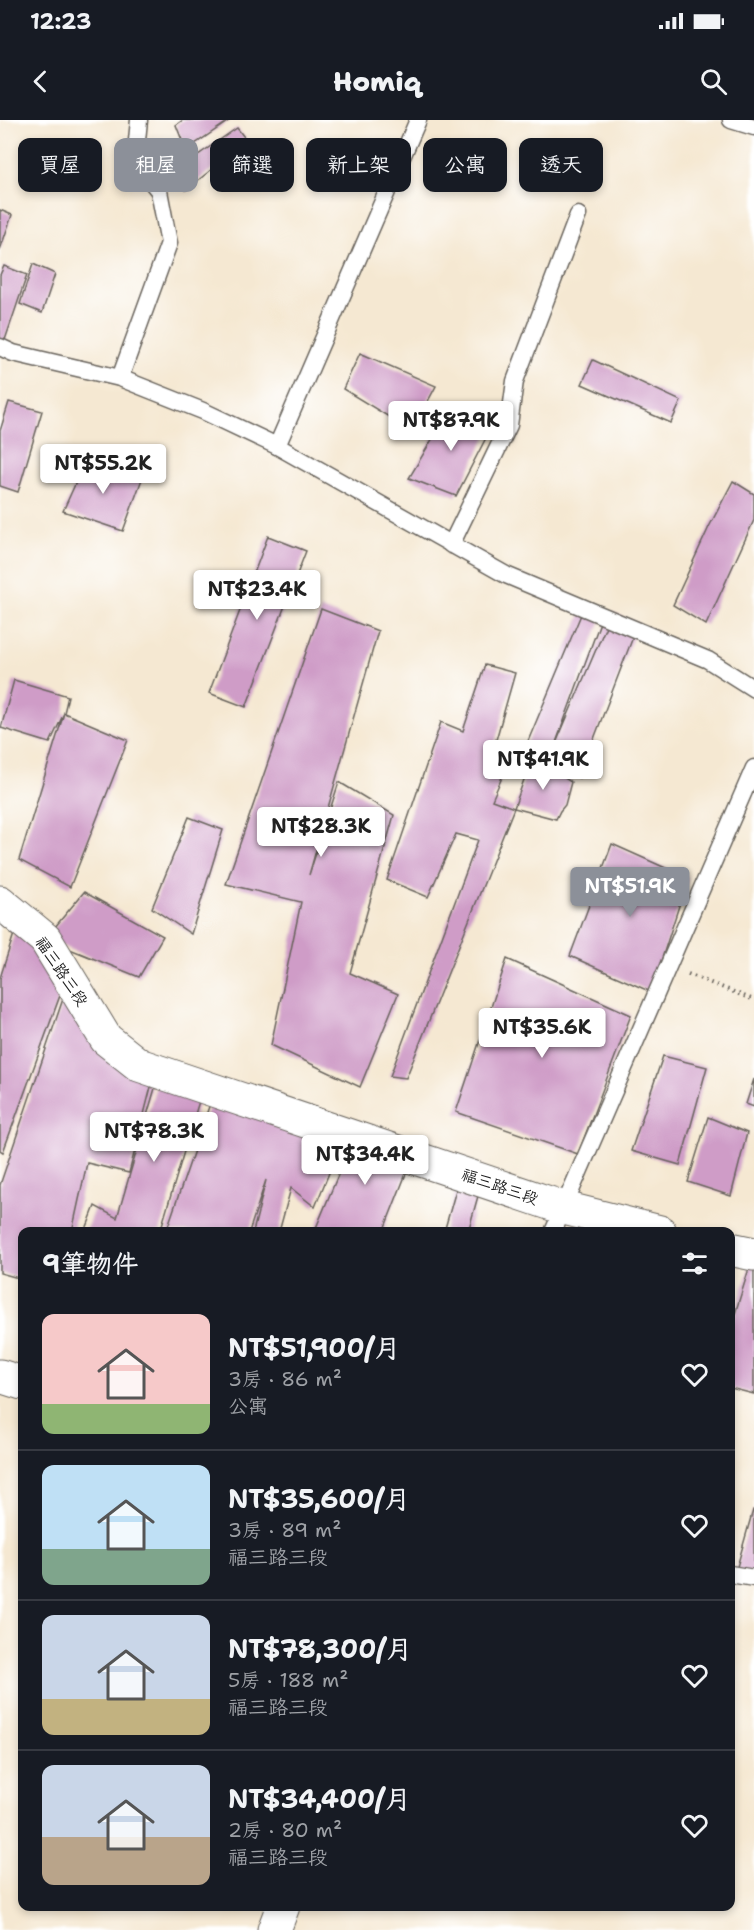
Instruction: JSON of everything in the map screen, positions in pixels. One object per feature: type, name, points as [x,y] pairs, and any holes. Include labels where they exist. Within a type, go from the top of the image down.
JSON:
[{"type":"street","name":"福三路三段","points":[[0,902],[45,939],[106,1039],[140,1065],[559,1220],[618,1227]]},
{"type":"street","points":[[735,1250],[754,1254]]},
{"type":"street","points":[[0,1376],[18,1382]]},
{"type":"street","points":[[274,1930],[281,1911]]},
{"type":"lane","points":[[120,378],[169,243],[159,191],[135,161],[139,120]]},
{"type":"lane","points":[[277,446],[418,120]]},
{"type":"lane","points":[[731,120],[754,127]]},
{"type":"lane","points":[[451,545],[509,425],[515,381],[578,215]]},
{"type":"lane","points":[[0,347],[13,353],[120,378],[203,411],[277,446],[506,575],[708,660],[754,689]]},
{"type":"lane","points":[[559,1220],[754,768]]},
{"type":"lane","points":[[735,1575],[754,1578]]},
{"type":"path","points":[[667,966],[754,1000]]},
{"type":"building","points":[[183,120],[230,120],[198,142],[198,138],[181,138],[176,125]]},
{"type":"building","points":[[237,128],[245,138],[223,138]]},
{"type":"building","points":[[210,147],[210,171],[198,180],[198,155]]},
{"type":"building","points":[[0,210],[12,215],[0,250]]},
{"type":"building","points":[[33,264],[55,274],[42,313],[20,304]]},
{"type":"building","points":[[4,266],[27,275],[4,343],[0,341],[0,275]]},
{"type":"building","points":[[360,353],[436,386],[412,431],[343,389]]},
{"type":"building","points":[[593,360],[681,401],[671,423],[582,384]]},
{"type":"building","points":[[9,402],[42,411],[18,492],[0,486],[0,431]]},
{"type":"building","points":[[453,404],[490,430],[456,496],[409,478]]},
{"type":"building","points":[[87,458],[142,479],[123,531],[63,511]]},
{"type":"building","points":[[733,481],[754,494],[754,520],[706,625],[673,605]]},
{"type":"building","points":[[268,536],[306,551],[246,707],[209,693]]},
{"type":"building","points":[[585,605],[603,614],[554,748],[612,612],[638,624],[579,778],[523,753]]},
{"type":"building","points":[[321,609],[378,631],[309,875],[339,782],[394,815],[350,973],[398,994],[360,1087],[271,1045],[301,902],[226,884]]},
{"type":"building","points":[[485,665],[515,673],[494,747],[511,757],[492,800],[514,808],[406,1078],[390,1076],[478,840],[456,834],[428,897],[387,880],[441,722],[463,731]]},
{"type":"building","points":[[14,680],[68,696],[64,713],[50,743],[1,728]]},
{"type":"building","points":[[64,713],[128,740],[70,887],[19,860]]},
{"type":"building","points":[[532,757],[571,782],[565,805],[556,819],[514,808]]},
{"type":"building","points":[[189,817],[223,830],[191,934],[152,908]]},
{"type":"building","points":[[612,844],[688,878],[651,992],[570,956]]},
{"type":"building","points":[[84,892],[163,936],[139,977],[45,939]]},
{"type":"building","points":[[20,915],[66,979],[3,1152],[0,1150],[0,978]]},
{"type":"building","points":[[507,959],[631,1015],[578,1154],[456,1112]]},
{"type":"building","points":[[66,990],[151,1087],[129,1173],[87,1163],[73,1227],[18,1227],[18,1278],[0,1273],[0,1185]]},
{"type":"building","points":[[663,1056],[707,1067],[680,1165],[631,1151]]},
{"type":"building","points":[[158,1078],[202,1091],[161,1227],[87,1227],[95,1206],[117,1218]]},
{"type":"building","points":[[754,1079],[754,1107],[746,1104]]},
{"type":"building","points":[[215,1089],[347,1129],[315,1207],[291,1188],[280,1227],[254,1227],[266,1180],[251,1227],[168,1227]]},
{"type":"building","points":[[708,1117],[747,1133],[731,1196],[688,1182]]},
{"type":"building","points":[[358,1127],[413,1156],[385,1227],[316,1227]]},
{"type":"building","points":[[463,1165],[483,1178],[469,1227],[445,1227]]},
{"type":"building","points":[[751,1262],[754,1263],[754,1394],[735,1389],[735,1314]]},
{"type":"building","points":[[754,1510],[754,1580],[735,1574]]}]
